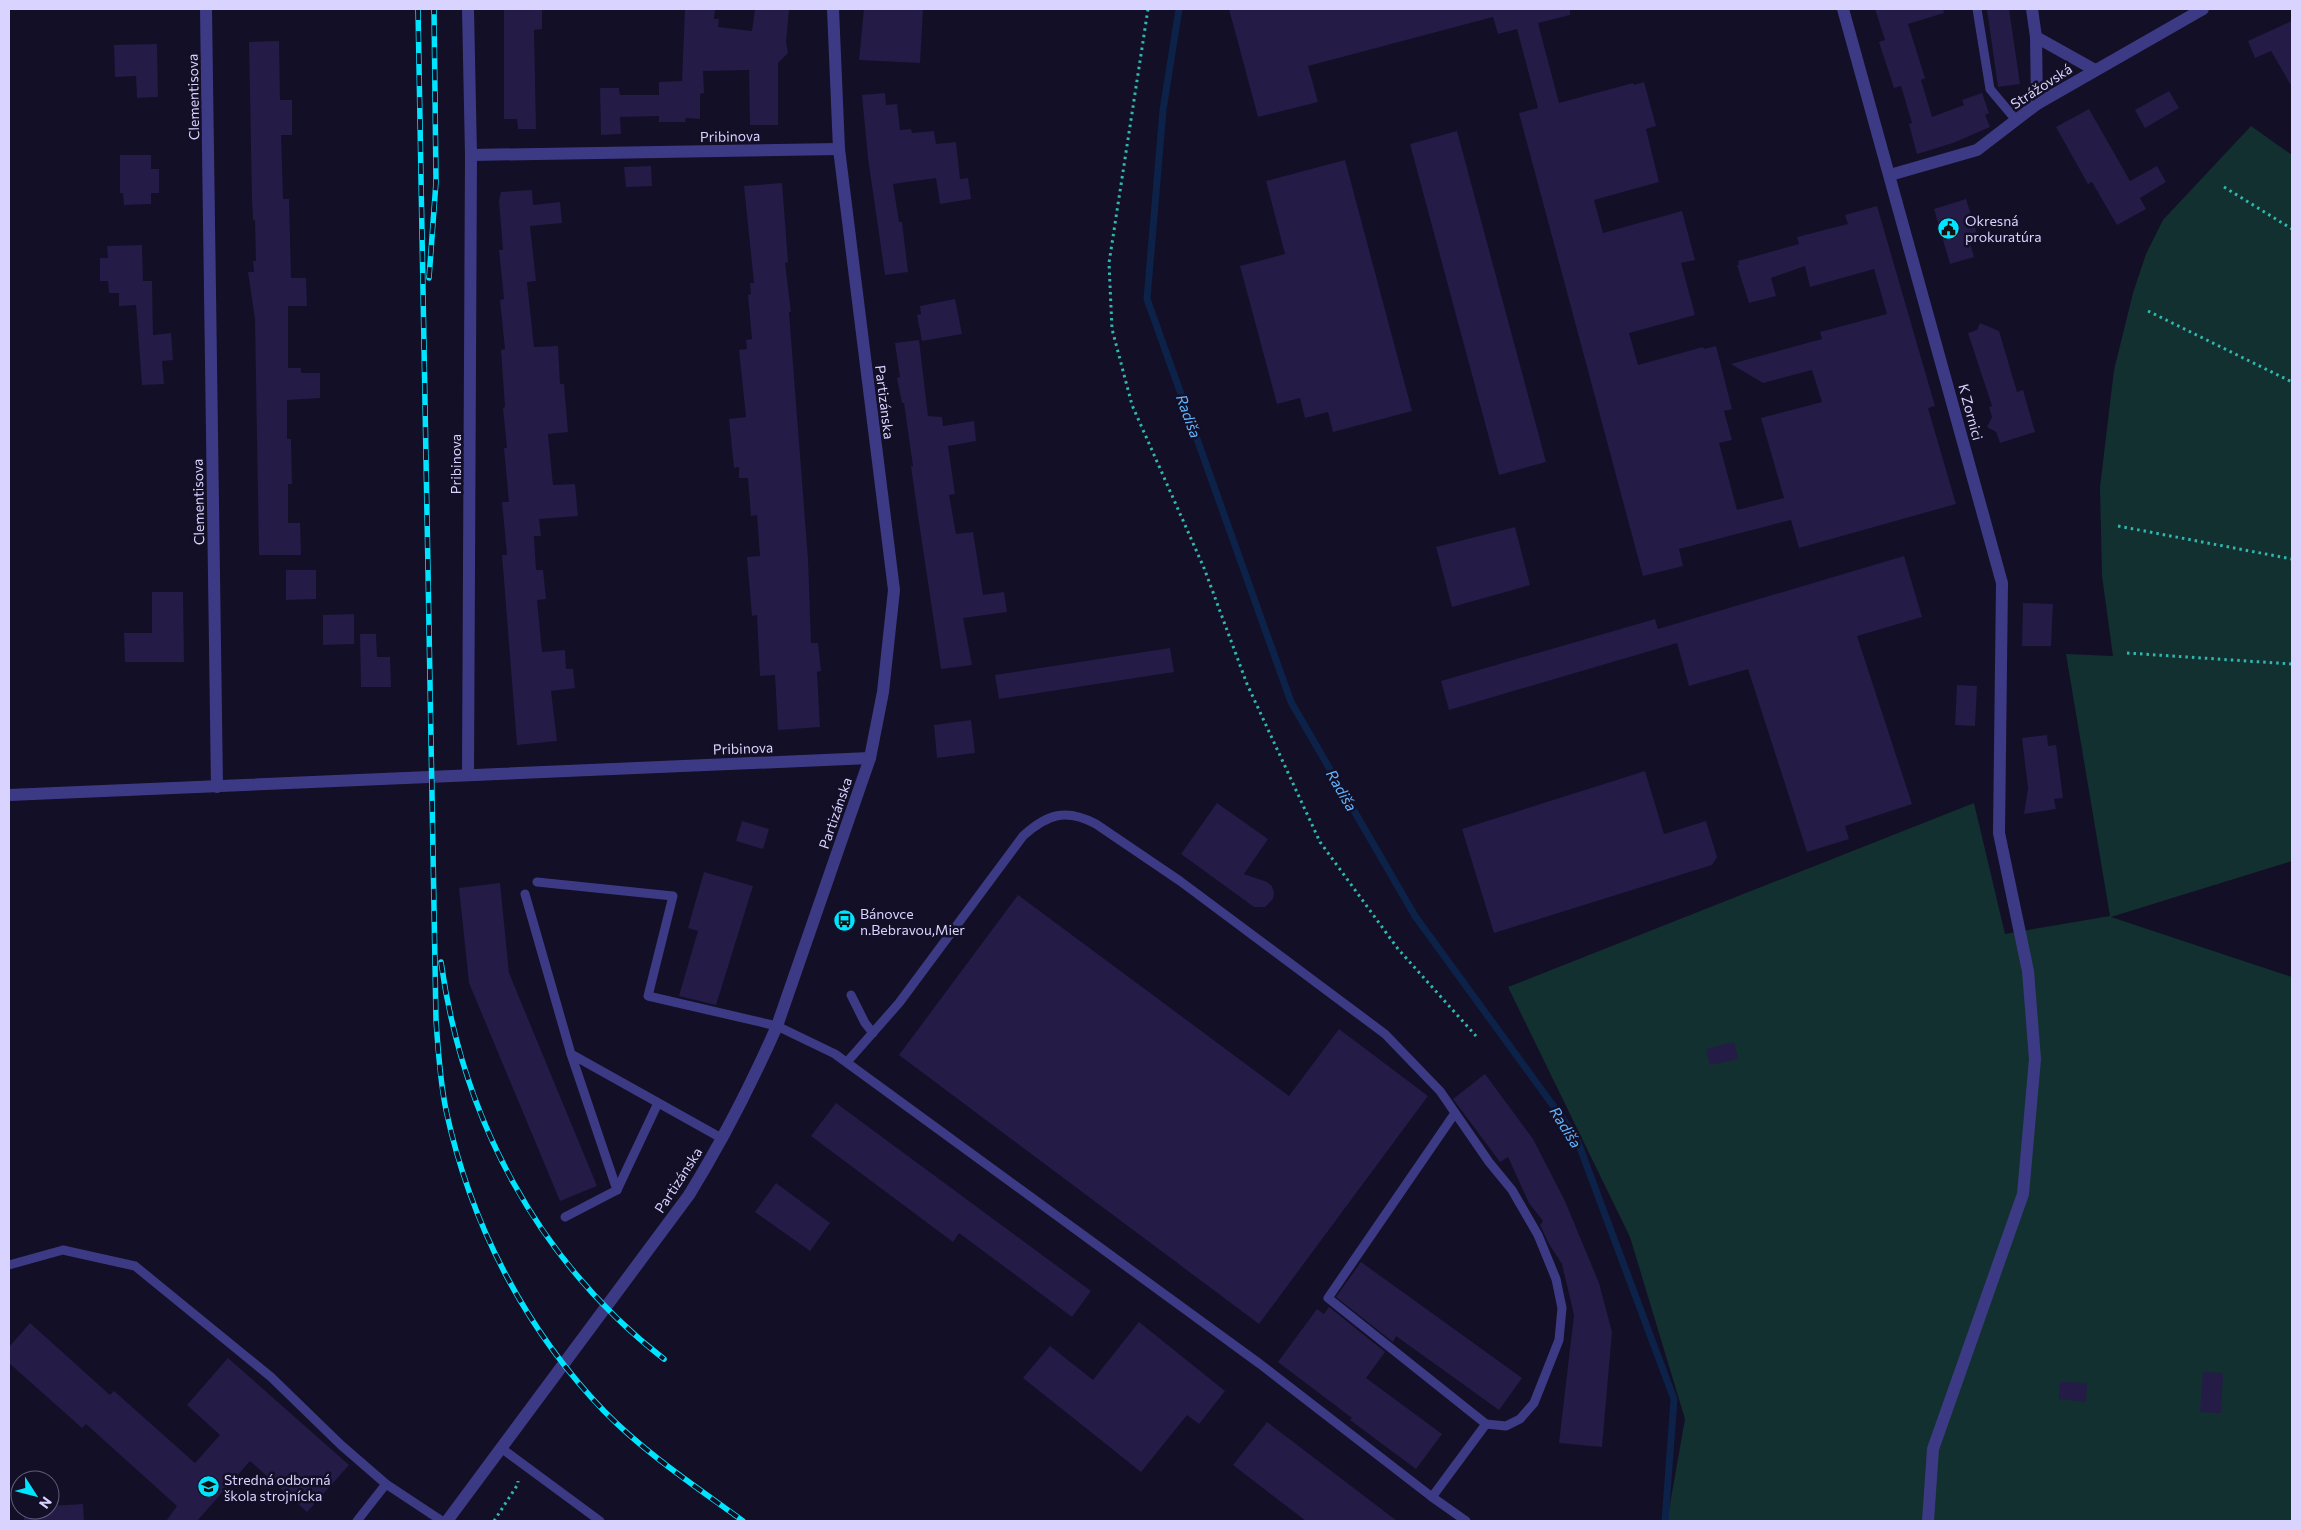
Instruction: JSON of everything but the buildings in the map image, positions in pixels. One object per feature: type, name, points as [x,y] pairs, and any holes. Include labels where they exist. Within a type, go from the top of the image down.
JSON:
[{"type":"street","name":"Clementisova","points":[[206,9],[217,787]]},
{"type":"street","name":"Pribinova","points":[[468,9],[471,155],[468,774]]},
{"type":"street","name":"Partizánska","points":[[447,1521],[689,1195],[723,1138],[758,1069],[777,1026],[870,758],[883,692],[894,590],[839,149],[833,9]]},
{"type":"street","name":"K Zornici","points":[[1843,9],[2002,583],[1999,833],[2028,971],[2035,1059],[2023,1194],[1933,1449],[1928,1521]]},
{"type":"street","points":[[2032,9],[2036,36],[2037,104]]},
{"type":"street","name":"Strážovská","points":[[1890,175],[1977,150],[2037,104],[2203,9]]},
{"type":"street","points":[[2036,36],[2095,70]]},
{"type":"street","name":"Pribinova","points":[[471,155],[839,149]]},
{"type":"street","name":"Pribinova","points":[[217,787],[468,774],[870,758]]},
{"type":"street","points":[[9,795],[217,787]]},
{"type":"lane","points":[[1977,9],[1990,88],[2016,120]]},
{"type":"lane","points":[[847,1062],[899,1004],[1023,836],[1034,826],[1051,817],[1065,813],[1081,816],[1096,824],[1180,881],[1385,1034],[1440,1091],[1489,1162],[1512,1190],[1538,1235],[1556,1279],[1562,1308],[1559,1340],[1534,1404],[1520,1420],[1506,1426],[1486,1424],[1328,1298],[1455,1113]]},
{"type":"lane","points":[[537,882],[673,896],[648,996],[777,1026],[824,1048],[847,1062],[1260,1364],[1432,1497],[1466,1521]]},
{"type":"lane","points":[[525,894],[571,1054],[617,1190]]},
{"type":"lane","points":[[851,995],[865,1023],[873,1033]]},
{"type":"lane","points":[[571,1054],[723,1138]]},
{"type":"lane","points":[[565,1217],[617,1190],[658,1103]]},
{"type":"lane","points":[[9,1265],[63,1250],[135,1266],[271,1377],[386,1484],[442,1521]]},
{"type":"lane","points":[[1432,1497],[1486,1424]]},
{"type":"lane","points":[[501,1448],[600,1521]]},
{"type":"lane","points":[[357,1521],[386,1484]]},
{"type":"path","points":[[1148,9],[1110,263],[1112,329],[1132,405],[1204,568],[1247,684],[1320,842],[1398,949],[1476,1036]]},
{"type":"path","points":[[2224,187],[2292,229]]},
{"type":"path","points":[[2148,311],[2292,382]]},
{"type":"path","points":[[2118,526],[2292,559]]},
{"type":"path","points":[[2127,653],[2292,664]]},
{"type":"path","points":[[494,1521],[518,1484],[516,1458]]},
{"type":"green space","points":[[2251,126],[2292,155],[2292,861],[2111,917],[2292,977],[2292,1521],[1667,1521],[1685,1419],[1630,1237],[1508,987],[1974,803],[2005,934],[2110,916],[2066,654],[2113,656],[2102,576],[2100,487],[2114,370],[2133,293],[2146,254],[2163,220]]},
{"type":"waterway","name":"Radiša","points":[[1179,9],[1163,110],[1147,299],[1291,702],[1415,916],[1576,1137],[1674,1399],[1665,1521]]},
{"type":"railway","points":[[418,9],[436,1020],[446,1110],[456,1152],[485,1233],[525,1309],[549,1345],[575,1379],[604,1411],[636,1441],[743,1521]]},
{"type":"railway","points":[[429,278],[436,182],[434,9]]},
{"type":"railway","points":[[441,962],[452,1020],[467,1077],[488,1131],[514,1183],[544,1232],[579,1278],[619,1320],[664,1359]]},
{"type":"place","name":"Okresná prokuratúra","points":[[1949,228]]},
{"type":"place","name":"Bánovce n.Bebravou,Mier","points":[[844,921]]},
{"type":"place","name":"Stredná odborná škola strojnícka","points":[[208,1487]]}]
